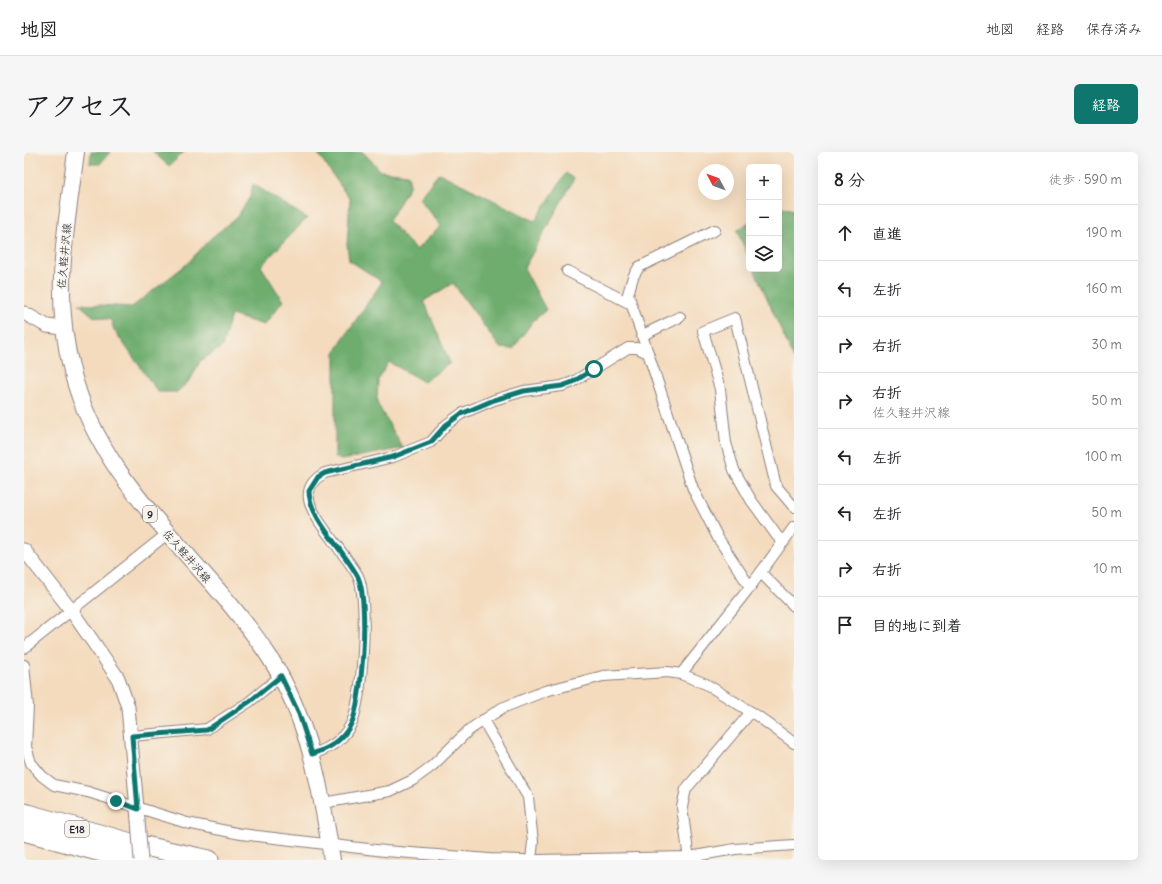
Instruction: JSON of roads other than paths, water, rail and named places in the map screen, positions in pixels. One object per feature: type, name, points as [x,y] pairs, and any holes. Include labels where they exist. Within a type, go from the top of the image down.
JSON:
[{"type":"highway","points":[[24,808],[131,851]]},
{"type":"highway","name":"E18","points":[[24,813],[131,851]]},
{"type":"highway","name":"E18","points":[[24,830],[131,851],[209,860]]},
{"type":"main road","name":"佐久軽井沢線","points":[[76,152],[61,264],[61,306],[63,328],[78,391],[97,436],[126,484],[167,534],[241,618],[281,676],[299,714],[312,754],[323,803],[331,854]]},
{"type":"street","points":[[716,230],[639,267],[633,276],[628,294],[643,335],[693,489],[718,538],[750,587]]},
{"type":"street","points":[[567,271],[627,302],[630,302]]},
{"type":"street","points":[[24,313],[47,326],[63,328]]},
{"type":"street","points":[[643,335],[680,317]]},
{"type":"street","points":[[784,542],[777,536],[740,483],[734,470],[726,443],[720,389],[703,331],[734,318],[776,486],[794,507]]},
{"type":"street","points":[[312,754],[326,749],[338,741],[350,726],[355,715],[360,674],[364,606],[358,576],[311,506],[309,491],[318,477],[325,473],[393,457],[431,442],[446,425],[461,414],[494,400],[524,391],[562,386],[573,382],[628,348],[636,348],[648,353]]},
{"type":"street","points":[[681,674],[750,587],[794,527]]},
{"type":"street","points":[[24,648],[167,534]]},
{"type":"street","points":[[24,550],[71,610],[118,678],[128,707],[132,736],[141,860]]},
{"type":"street","points":[[760,573],[794,606]]},
{"type":"street","points":[[24,665],[28,706],[26,747],[31,763],[42,776],[54,785],[88,792],[138,815],[241,834],[331,854],[524,860]]},
{"type":"street","points":[[323,803],[390,791],[413,780],[432,766],[468,730],[502,708],[545,691],[603,676],[668,672],[681,674],[706,684],[752,712],[794,742]]},
{"type":"street","points":[[132,736],[207,730],[249,702],[281,676]]},
{"type":"street","points":[[689,859],[682,807],[686,789],[752,712]]},
{"type":"street","points":[[483,720],[528,797],[533,842],[531,860]]},
{"type":"street","points":[[538,860],[689,859],[735,849],[794,845]]}]
